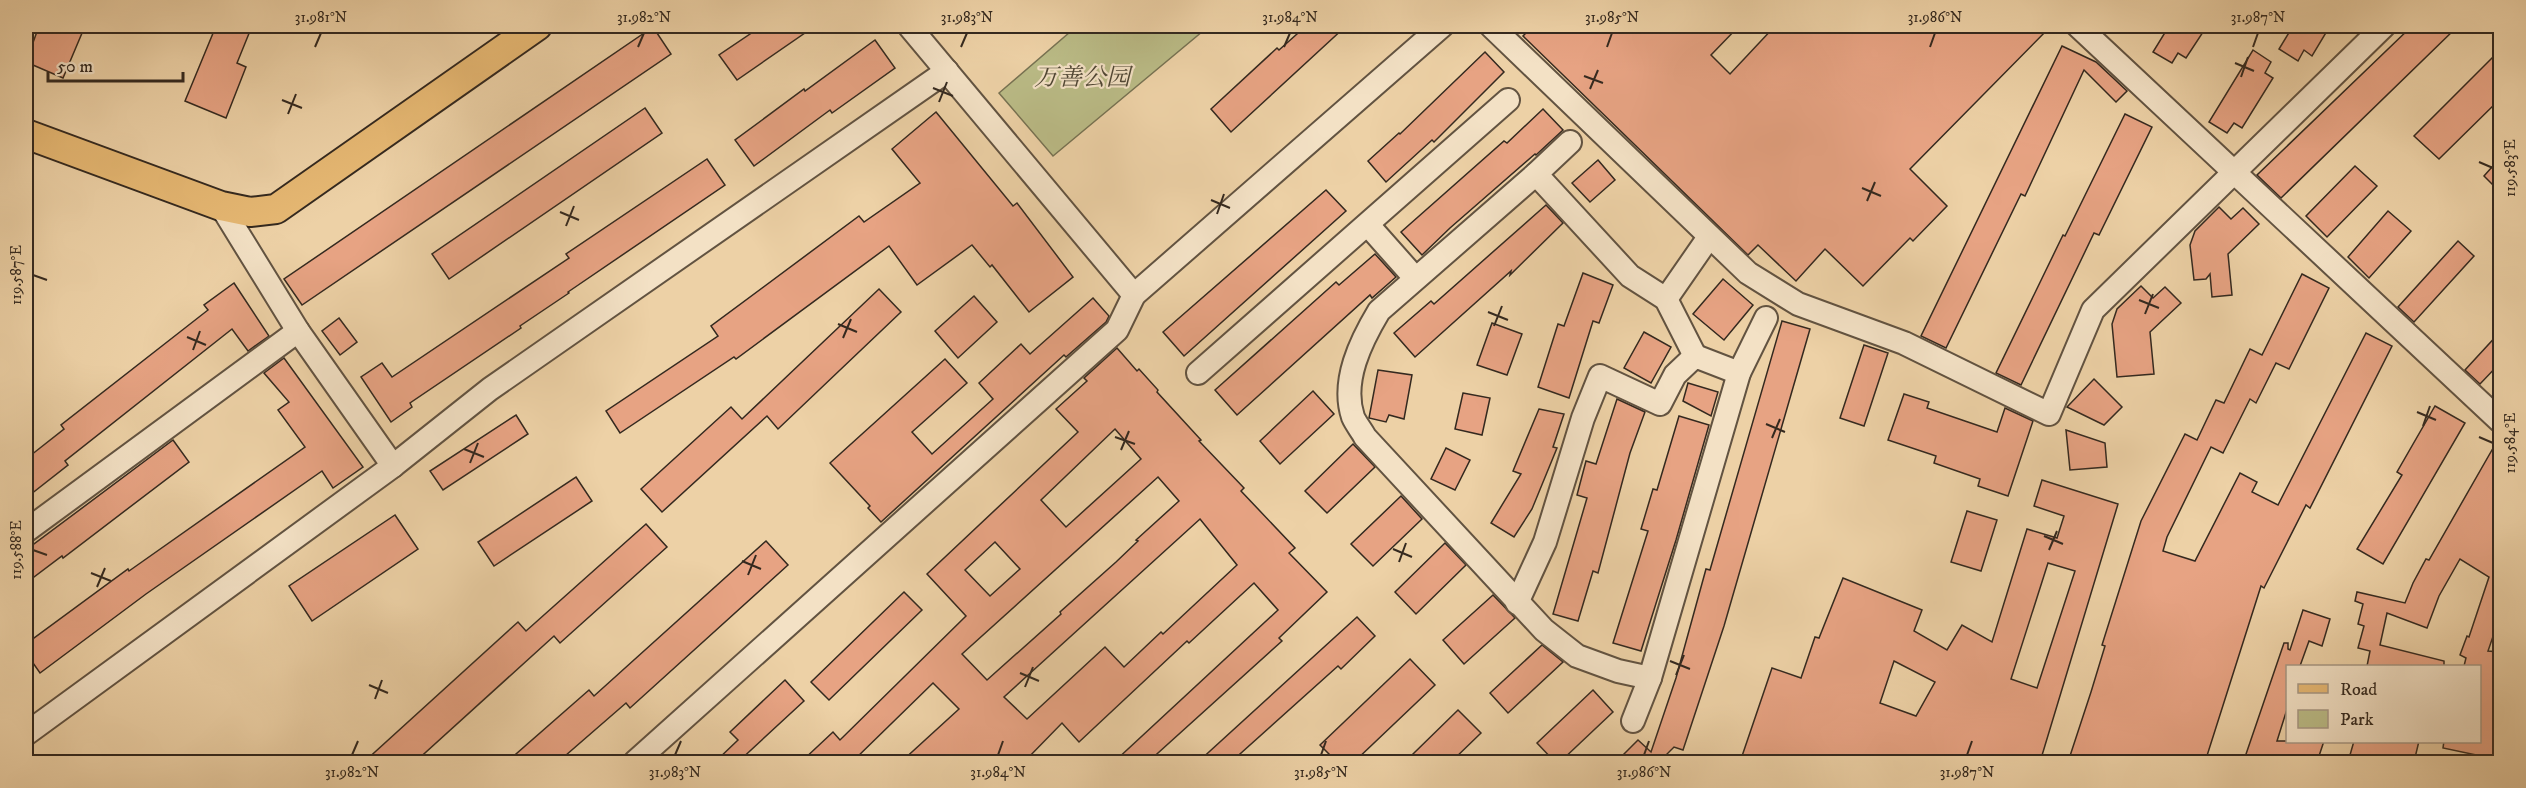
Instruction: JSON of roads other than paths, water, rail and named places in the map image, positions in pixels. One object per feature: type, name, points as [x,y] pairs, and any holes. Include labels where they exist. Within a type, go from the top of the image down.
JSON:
[{"type":"main road","points":[[26,134],[221,206],[250,212],[276,209],[537,26]]},
{"type":"street","points":[[909,26],[1134,295]]},
{"type":"street","points":[[635,762],[1117,330],[1134,295],[1442,26]]},
{"type":"street","points":[[1491,26],[1748,273],[1798,303],[1904,343],[2049,414],[2093,310],[2384,26]]},
{"type":"street","points":[[2078,26],[2500,421]]},
{"type":"street","points":[[26,734],[393,466],[490,389],[947,71]]},
{"type":"street","points":[[1198,373],[1508,100]]},
{"type":"street","points":[[1570,142],[1379,311],[1365,334],[1353,366],[1350,394],[1353,417],[1365,437],[1544,630],[1577,656],[1618,671],[1650,678]]},
{"type":"street","points":[[1536,174],[1630,276],[1666,299],[1695,356],[1739,373]]},
{"type":"street","points":[[221,206],[298,331],[393,466]]},
{"type":"street","points":[[1368,225],[1415,278]]},
{"type":"street","points":[[1666,299],[1709,237]]},
{"type":"street","points":[[1633,721],[1650,678],[1739,373],[1766,318]]},
{"type":"street","points":[[26,531],[298,331]]},
{"type":"street","points":[[1517,603],[1545,542],[1583,418],[1599,376],[1660,404],[1675,375],[1695,356]]},
{"type":"park label","name":"万善公园","points":[[1082,77]]}]
